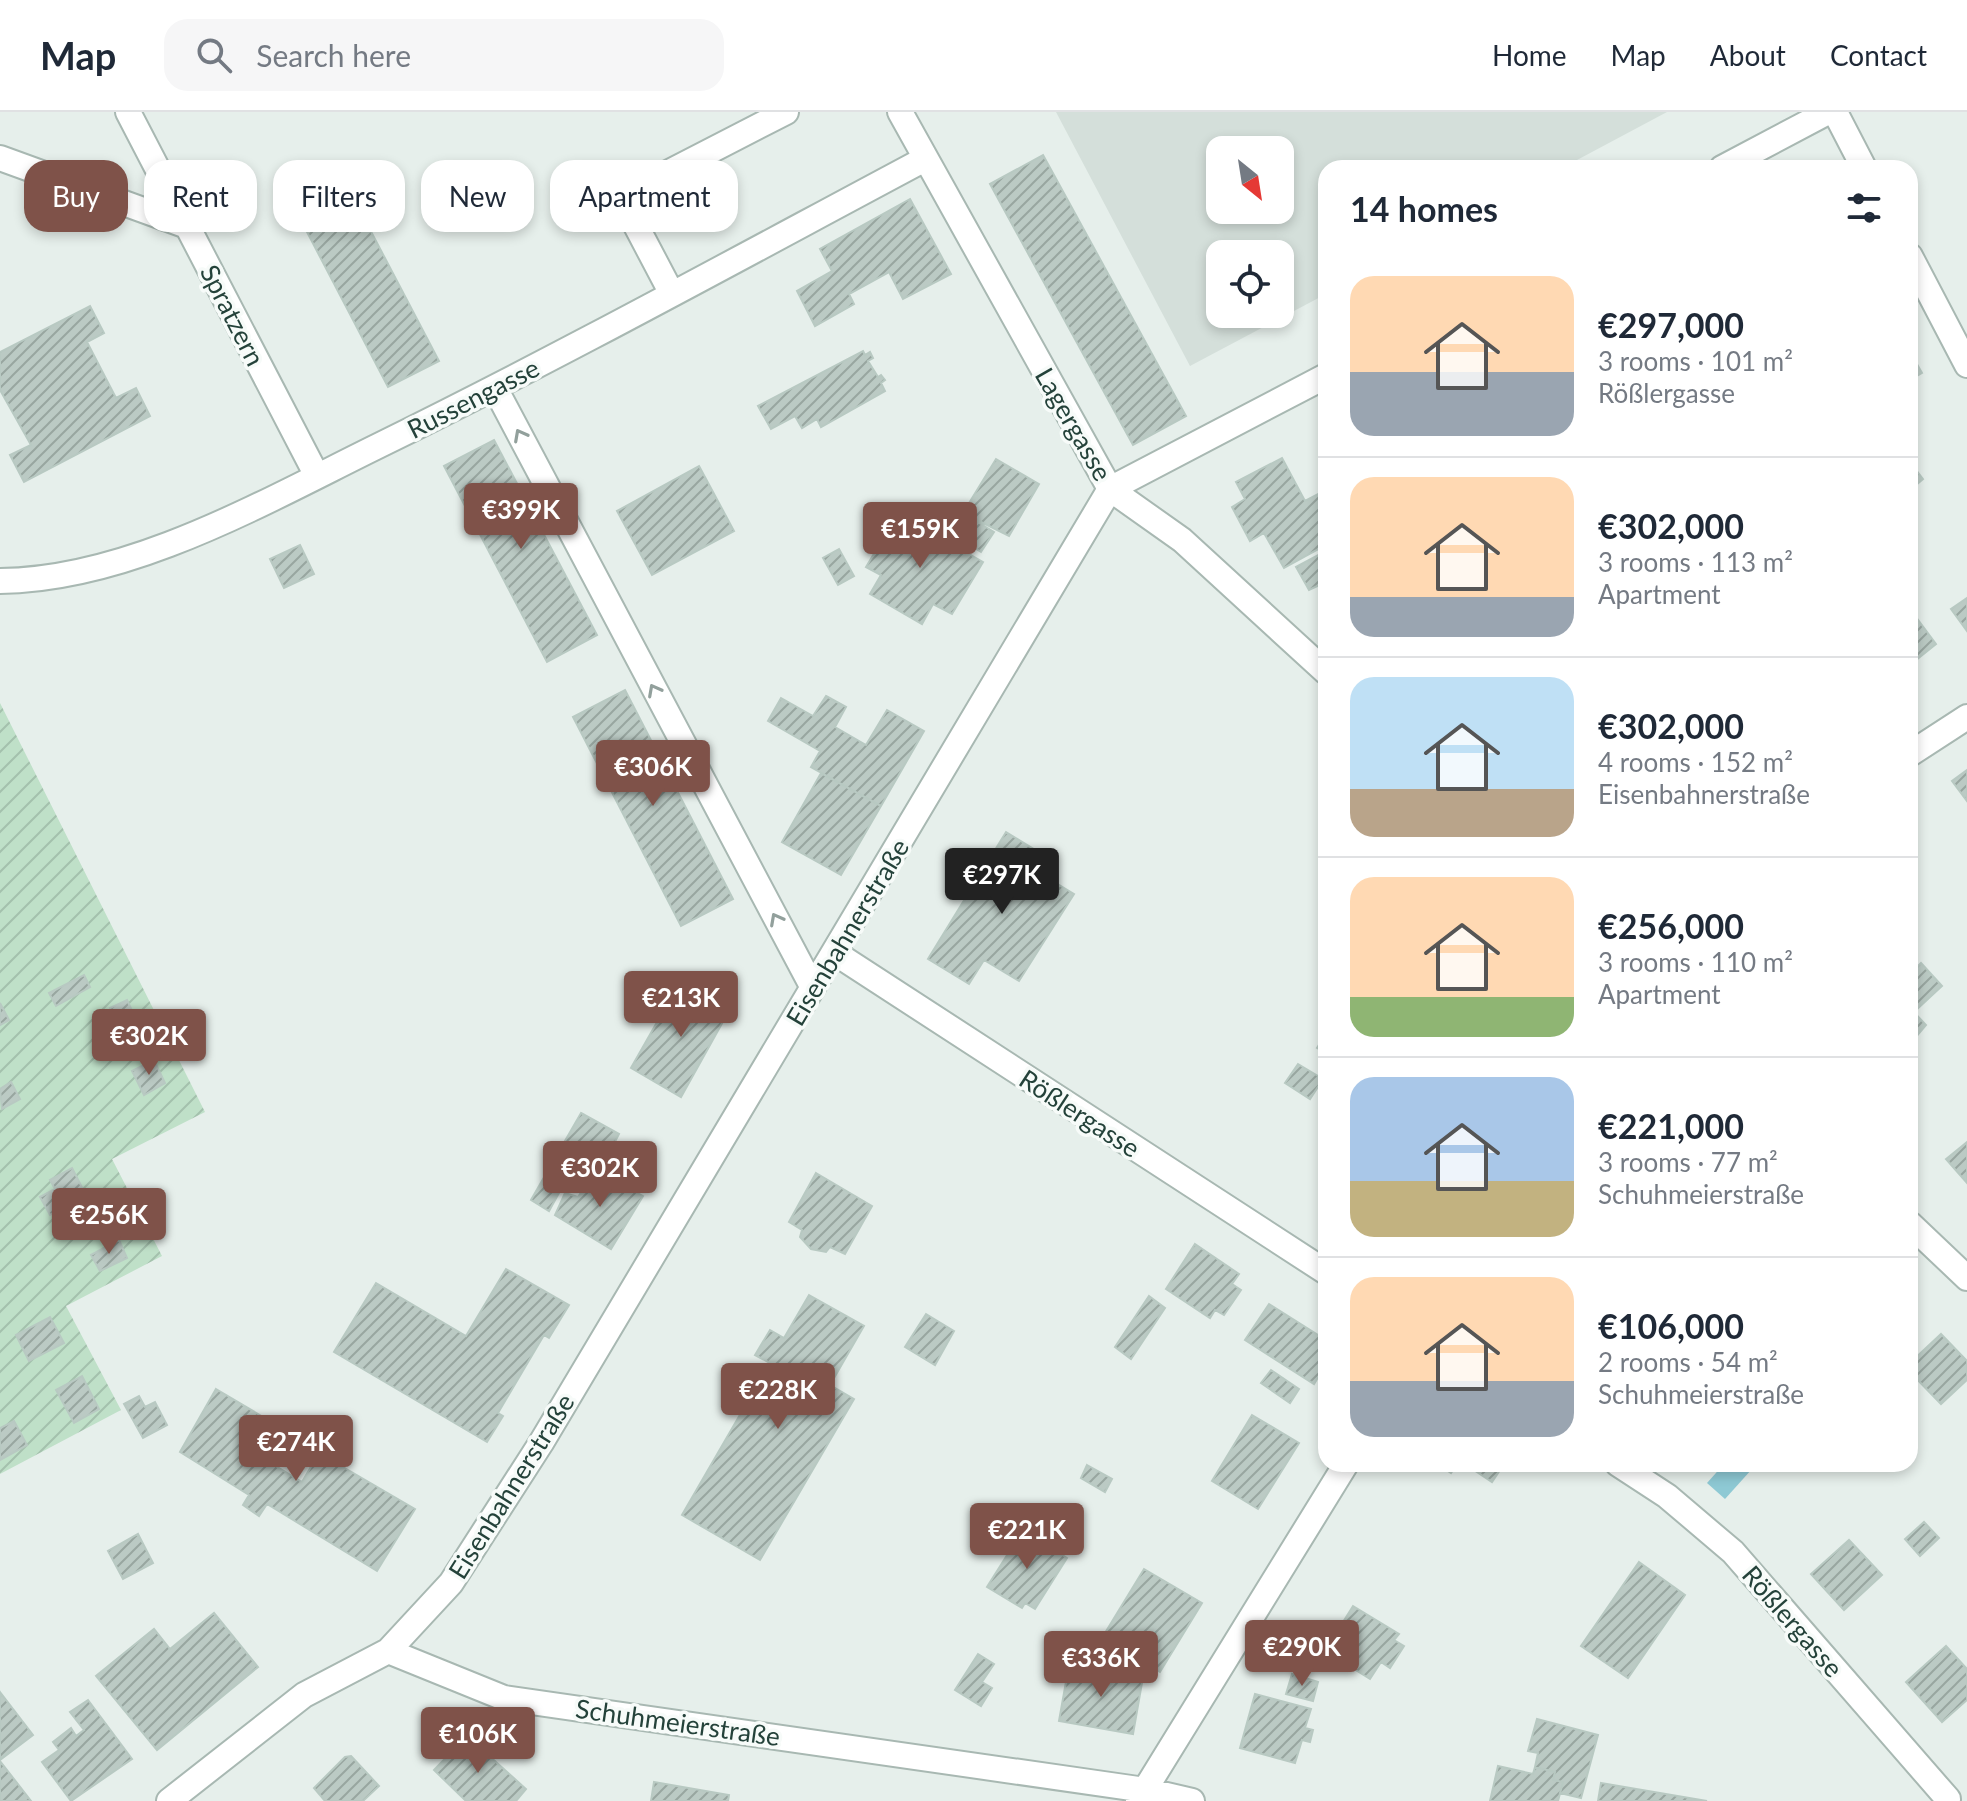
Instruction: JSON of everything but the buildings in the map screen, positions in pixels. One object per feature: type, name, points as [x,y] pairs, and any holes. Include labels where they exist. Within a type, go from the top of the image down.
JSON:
[{"type":"street","name":"Spratzern","points":[[128,112],[153,160]]},
{"type":"street","points":[[672,294],[621,197],[786,112]]},
{"type":"street","name":"Lagergasse","points":[[900,112],[1110,489],[1182,540],[1318,665]]},
{"type":"street","points":[[1737,160],[1828,112]]},
{"type":"street","points":[[1835,112],[1860,160]]},
{"type":"street","points":[[0,158],[144,210]]},
{"type":"street","name":"Russengasse","points":[[0,581],[25,581],[108,566],[157,549],[317,476],[495,388],[925,159]]},
{"type":"street","name":"Spratzern","points":[[190,232],[317,476]]},
{"type":"street","points":[[1918,271],[1967,365]]},
{"type":"street","points":[[1110,489],[1318,380]]},
{"type":"street","points":[[495,388],[813,988]]},
{"type":"street","name":"Eisenbahnerstraße","points":[[388,1651],[451,1583],[541,1443],[1110,489]]},
{"type":"street","points":[[1918,749],[1967,717]]},
{"type":"street","name":"Rößlergasse","points":[[835,953],[1318,1267]]},
{"type":"street","points":[[1918,1232],[1967,1278]]},
{"type":"street","points":[[1142,1795],[1341,1472]]},
{"type":"street","name":"Rößlergasse","points":[[1630,1472],[1667,1496],[1733,1552],[1954,1795]]},
{"type":"street","points":[[169,1801],[304,1695],[388,1651]]},
{"type":"street","name":"Schuhmeierstraße","points":[[388,1651],[504,1698],[1192,1801]]},
{"type":"shaded area","points":[[1056,112],[1667,112],[1577,160],[1318,160],[1318,298],[1294,311],[1294,240],[1206,240],[1206,328],[1262,328],[1190,366]]},
{"type":"green space","points":[[0,703],[205,1112],[112,1159],[162,1256],[66,1306],[121,1410],[0,1474]]},
{"type":"water","points":[[1717,1472],[1749,1472],[1725,1499],[1707,1483]]}]
